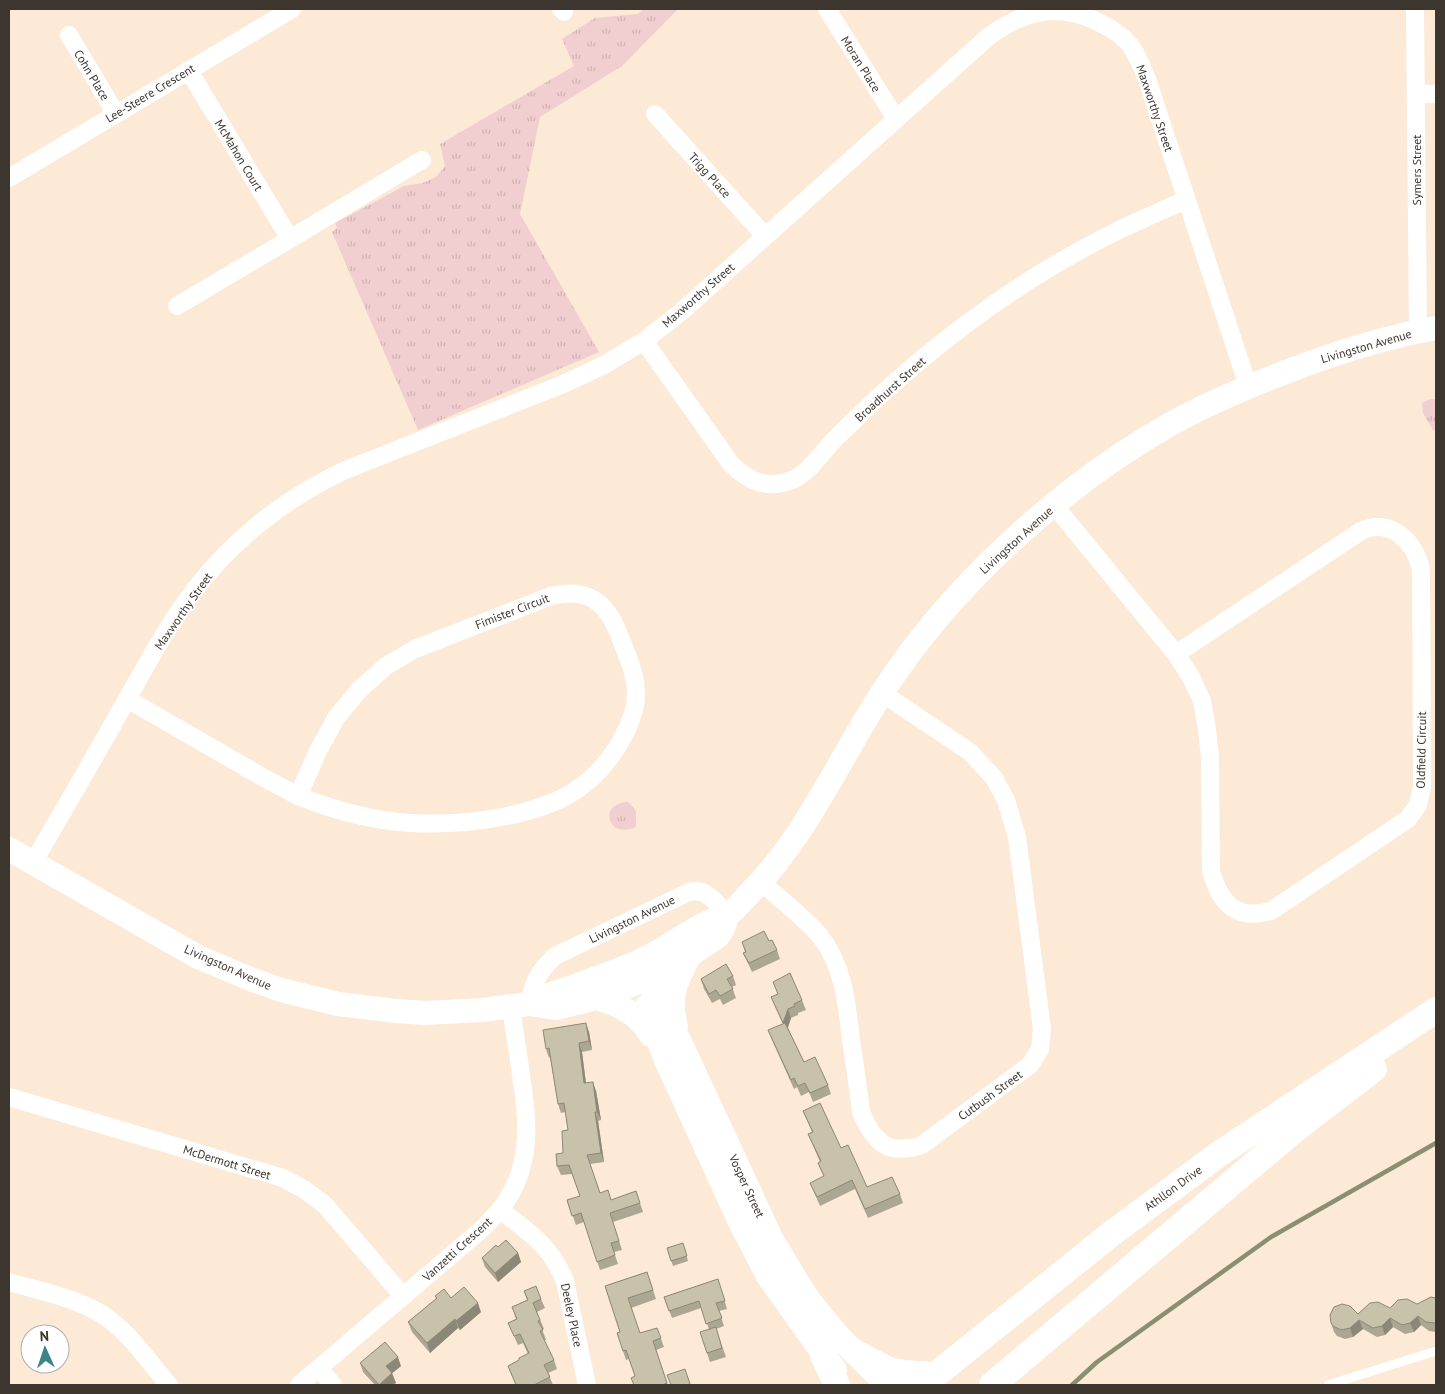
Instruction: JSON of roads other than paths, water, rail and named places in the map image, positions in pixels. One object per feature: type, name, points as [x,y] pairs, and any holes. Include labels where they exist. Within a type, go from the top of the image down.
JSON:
[{"type":"main road","name":"Athllon Drive","points":[[929,1380],[1110,1234],[1219,1154],[1436,1010]]},
{"type":"main road","points":[[992,1385],[1297,1128],[1383,1062],[1436,1025]]},
{"type":"main road","points":[[856,1353],[888,1370],[929,1380]]},
{"type":"main road","points":[[823,1355],[837,1385]]},
{"type":"street","name":"Moran Place","points":[[827,9],[896,119]]},
{"type":"street","name":"Symers Street","points":[[1415,9],[1416,94],[1427,330]]},
{"type":"street","name":"Lee-Steere Crescent","points":[[9,178],[189,70],[282,11]]},
{"type":"street","name":"Maxworthy Street","points":[[33,863],[166,632],[210,571],[244,536],[282,505],[322,481],[561,385],[604,365],[644,340],[681,312],[988,36],[1024,12],[1072,12],[1106,26],[1129,44],[1136,54],[1147,79],[1248,386]]},
{"type":"street","name":"Cohn Place","points":[[68,36],[116,114]]},
{"type":"street","name":"McMahon Court","points":[[189,70],[290,239]]},
{"type":"street","points":[[1416,94],[1436,94]]},
{"type":"street","name":"Trigg Place","points":[[655,114],[765,236]]},
{"type":"street","points":[[177,306],[422,160]]},
{"type":"street","name":"Broadhurst Street","points":[[644,340],[731,464],[744,476],[760,484],[777,485],[794,480],[893,384],[985,310],[1083,249],[1117,231],[1186,200]]},
{"type":"street","name":"Livingston Avenue","points":[[520,1005],[557,1008],[596,998],[637,973],[710,922],[727,916],[775,865],[800,829],[882,693],[923,637],[961,591],[1005,547],[1054,505],[1122,454],[1171,424],[1248,386],[1331,355],[1427,330]]},
{"type":"street","name":"Oldfield Circuit","points":[[1054,505],[1176,654],[1192,677],[1202,701],[1210,757],[1211,871],[1215,888],[1230,906],[1243,913],[1257,915],[1271,911],[1408,819],[1418,805],[1422,787],[1421,570],[1412,546],[1401,535],[1388,528],[1374,526],[1361,531],[1176,654]]},
{"type":"street","name":"Fimister Circuit","points":[[127,699],[266,779],[298,796],[320,804],[365,817],[411,823],[457,823],[503,817],[559,800],[581,787],[601,769],[618,747],[630,722],[636,698],[633,673],[615,624],[604,608],[590,597],[567,592],[551,596],[415,649],[386,666],[359,690],[332,726],[318,751],[298,796]]},
{"type":"street","name":"Cutbush Street","points":[[761,882],[803,919],[821,938],[834,960],[846,1000],[861,1112],[873,1135],[885,1145],[900,1150],[907,1150],[922,1145],[1030,1065],[1040,1049],[1042,1029],[1017,837],[1009,806],[994,778],[974,756],[882,693]]},
{"type":"street","name":"Livingston Avenue","points":[[9,849],[198,956],[253,980],[281,990],[338,1004],[396,1011],[444,1012],[520,1005],[637,973],[690,955],[718,936],[723,929],[727,916]]},
{"type":"street","name":"Livingston Avenue","points":[[520,1005],[542,968],[555,956],[689,892],[695,890],[702,891],[710,896],[727,916]]},
{"type":"street","points":[[673,1051],[672,994],[677,977],[690,955]]},
{"type":"street","name":"Vosper Street","points":[[637,973],[652,1021],[673,1051],[772,1240],[811,1303],[841,1339],[877,1376],[890,1385]]},
{"type":"street","points":[[596,998],[618,1004],[633,1014],[673,1051]]},
{"type":"street","name":"Vanzetti Crescent","points":[[299,1385],[482,1229],[508,1200],[523,1164],[527,1137],[520,1005]]},
{"type":"street","name":"Vosper Street","points":[[673,1051],[740,1222],[768,1276],[823,1355],[847,1385]]},
{"type":"street","name":"McDermott Street","points":[[9,1097],[283,1178],[305,1190],[325,1205],[403,1296]]},
{"type":"street","name":"Deeley Place","points":[[500,1210],[548,1250],[561,1270],[587,1385]]},
{"type":"street","points":[[9,1282],[79,1302],[100,1314],[120,1330],[169,1385]]},
{"type":"street","points":[[319,1368],[333,1385]]},
{"type":"lane","points":[[1328,1385],[1436,1351]]},
{"type":"waterway","points":[[1072,1385],[1097,1362],[1271,1237],[1436,1143]]}]
